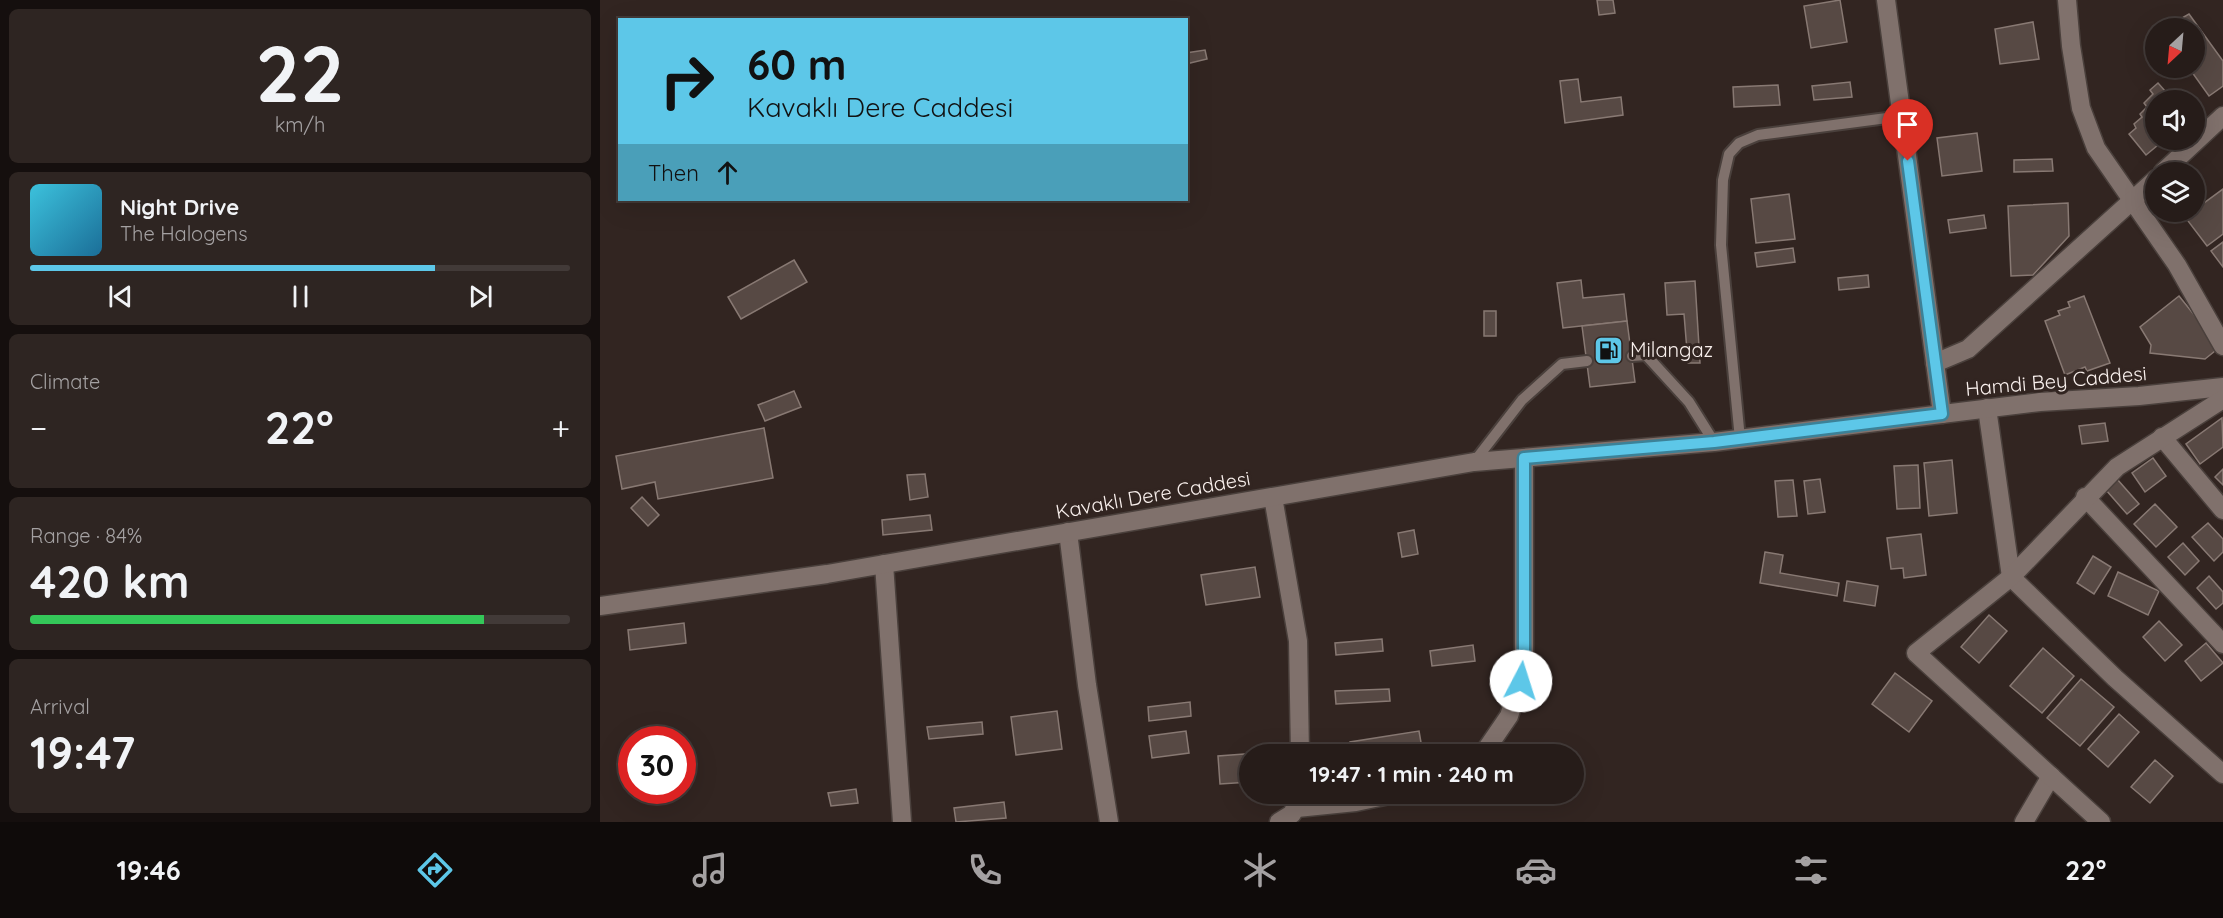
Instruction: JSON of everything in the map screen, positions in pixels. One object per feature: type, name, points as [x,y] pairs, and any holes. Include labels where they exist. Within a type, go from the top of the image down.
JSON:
[{"type":"street","points":[[1886,0],[1942,414]]},
{"type":"street","points":[[2067,0],[2080,108],[2096,148],[2131,203],[2176,266],[2223,346]]},
{"type":"street","points":[[2174,162],[2223,116]]},
{"type":"street","points":[[1935,363],[1968,349],[2145,190]]},
{"type":"street","name":"Hamdi Bey Caddesi","points":[[1714,442],[1988,408],[2223,387]]},
{"type":"street","points":[[2101,822],[1916,653],[2011,577],[2117,466],[2223,399]]},
{"type":"street","points":[[1988,408],[2011,577],[2115,678],[2223,774]]},
{"type":"street","points":[[2162,437],[2223,510]]},
{"type":"street","name":"Kavaklı Dere Caddesi","points":[[600,606],[884,564],[1474,462],[1714,442]]},
{"type":"street","points":[[1490,744],[1509,716],[1524,669],[1524,458]]},
{"type":"street","points":[[1273,496],[1298,641],[1300,744]]},
{"type":"street","points":[[2085,497],[2223,644]]},
{"type":"street","points":[[1068,532],[1087,685],[1109,822]]},
{"type":"street","points":[[884,564],[902,822]]},
{"type":"street","points":[[2024,822],[2051,777]]},
{"type":"street","points":[[1279,822],[1287,818],[1297,804]]},
{"type":"lane","points":[[1740,439],[1721,245],[1723,180],[1729,154],[1739,143],[1758,135],[1902,116]]},
{"type":"lane","points":[[1632,356],[1646,355],[1689,402],[1714,442]]},
{"type":"lane","points":[[1474,462],[1522,400],[1562,364],[1587,361]]},
{"type":"building","points":[[1597,0],[1613,0],[1615,13],[1599,15]]},
{"type":"building","points":[[1840,0],[1847,42],[1811,48],[1804,6]]},
{"type":"building","points":[[2033,22],[2039,59],[2000,64],[1995,29]]},
{"type":"building","points":[[2205,36],[2223,61],[2223,86],[2209,96],[2196,78],[2205,78]]},
{"type":"building","points":[[1205,50],[1207,59],[1188,64],[1188,53]]},
{"type":"building","points":[[1578,79],[1581,102],[1621,97],[1623,115],[1565,123],[1560,81]]},
{"type":"building","points":[[1850,82],[1852,97],[1814,100],[1812,86]]},
{"type":"building","points":[[2158,83],[2164,90],[2150,90]]},
{"type":"building","points":[[1778,85],[1780,105],[1734,107],[1733,87]]},
{"type":"building","points":[[2145,109],[2145,150],[2152,150],[2146,155],[2129,134],[2136,128],[2134,124],[2142,117],[2140,114]]},
{"type":"building","points":[[1977,133],[1982,171],[1942,176],[1937,138]]},
{"type":"building","points":[[2052,159],[2053,171],[2014,172],[2014,160]]},
{"type":"building","points":[[2223,189],[2223,234],[2207,246],[2189,222],[2205,222],[2205,202]]},
{"type":"building","points":[[1789,194],[1795,239],[1756,243],[1751,199]]},
{"type":"building","points":[[2068,203],[2069,236],[2033,275],[2011,276],[2008,206]]},
{"type":"building","points":[[1984,215],[1986,228],[1950,233],[1948,220]]},
{"type":"building","points":[[2223,242],[2223,267],[2211,251]]},
{"type":"building","points":[[1793,248],[1795,262],[1757,267],[1755,253]]},
{"type":"building","points":[[794,260],[807,282],[741,319],[728,297]]},
{"type":"building","points":[[1868,275],[1869,287],[1839,290],[1838,278]]},
{"type":"building","points":[[1581,280],[1583,298],[1624,294],[1627,321],[1563,328],[1557,283]]},
{"type":"building","points":[[1695,281],[1700,363],[1688,363],[1684,314],[1667,315],[1665,283]]},
{"type":"building","points":[[2084,296],[2110,363],[2087,371],[2085,367],[2065,375],[2045,321],[2060,315],[2058,311],[2070,307],[2068,302]]},
{"type":"building","points":[[2179,296],[2220,347],[2205,359],[2150,353],[2151,345],[2140,327]]},
{"type":"building","points":[[1484,311],[1496,311],[1496,336],[1484,336]]},
{"type":"building","points":[[1627,321],[1635,382],[1590,387],[1582,326]]},
{"type":"building","points":[[794,391],[801,407],[765,421],[758,405]]},
{"type":"building","points":[[2222,418],[2223,447],[2200,464],[2186,444]]},
{"type":"building","points":[[2105,423],[2108,441],[2082,444],[2079,426]]},
{"type":"building","points":[[764,428],[773,478],[658,499],[655,482],[622,489],[616,456]]},
{"type":"building","points":[[2153,458],[2166,476],[2145,492],[2132,473]]},
{"type":"building","points":[[1952,460],[1957,513],[1929,516],[1924,463]]},
{"type":"building","points":[[1918,465],[1920,508],[1897,509],[1894,466]]},
{"type":"building","points":[[2223,469],[2223,485],[2215,477]]},
{"type":"building","points":[[925,474],[928,497],[910,500],[907,475]]},
{"type":"building","points":[[1820,479],[1825,512],[1808,514],[1804,481]]},
{"type":"building","points":[[2117,479],[2139,504],[2127,514],[2106,490]]},
{"type":"building","points":[[1793,480],[1797,516],[1778,517],[1775,481]]},
{"type":"building","points":[[642,497],[659,515],[648,526],[631,508]]},
{"type":"building","points":[[2155,504],[2177,527],[2156,547],[2134,524]]},
{"type":"building","points":[[930,515],[932,530],[883,535],[882,520]]},
{"type":"building","points":[[2208,523],[2223,539],[2223,552],[2214,561],[2192,537]]},
{"type":"building","points":[[1414,530],[1418,554],[1402,557],[1398,533]]},
{"type":"building","points":[[1921,534],[1926,575],[1904,578],[1903,568],[1891,569],[1887,538]]},
{"type":"building","points":[[2183,543],[2199,561],[2185,575],[2168,557]]},
{"type":"building","points":[[1765,552],[1783,555],[1780,573],[1839,583],[1837,596],[1760,583]]},
{"type":"building","points":[[2093,556],[2111,567],[2094,594],[2077,583]]},
{"type":"building","points":[[1255,567],[1260,597],[1206,605],[1201,575]]},
{"type":"building","points":[[2118,572],[2159,591],[2148,615],[2108,596]]},
{"type":"building","points":[[2209,576],[2223,592],[2223,603],[2216,609],[2197,588]]},
{"type":"building","points":[[1847,581],[1878,586],[1875,606],[1844,601]]},
{"type":"building","points":[[1989,615],[2007,631],[1979,663],[1961,647]]},
{"type":"building","points":[[2159,621],[2182,645],[2165,661],[2143,637]]},
{"type":"building","points":[[684,623],[686,643],[630,650],[628,630]]},
{"type":"building","points":[[1382,639],[1383,651],[1336,655],[1335,643]]},
{"type":"building","points":[[2206,643],[2223,663],[2201,681],[2185,661]]},
{"type":"building","points":[[1473,645],[1475,661],[1432,666],[1430,651]]},
{"type":"building","points":[[2043,648],[2074,676],[2042,713],[2010,686]]},
{"type":"building","points":[[1895,673],[1932,701],[1909,732],[1872,704]]},
{"type":"building","points":[[2081,679],[2114,707],[2080,746],[2047,718]]},
{"type":"building","points":[[1389,689],[1390,701],[1336,704],[1335,691]]},
{"type":"building","points":[[1190,702],[1191,716],[1149,721],[1148,707]]},
{"type":"building","points":[[1057,711],[1062,749],[1016,755],[1011,717]]},
{"type":"building","points":[[2119,714],[2139,732],[2108,767],[2088,749]]},
{"type":"building","points":[[982,722],[983,734],[929,739],[927,727]]},
{"type":"building","points":[[1186,731],[1189,753],[1152,758],[1149,736]]},
{"type":"building","points":[[1419,731],[1421,744],[1350,744],[1350,742]]},
{"type":"building","points":[[1239,754],[1239,783],[1220,784],[1218,756]]},
{"type":"building","points":[[2155,760],[2173,776],[2150,803],[2131,787]]},
{"type":"building","points":[[856,789],[858,803],[831,806],[828,793]]},
{"type":"building","points":[[1004,802],[1006,818],[956,822],[954,808]]},
{"type":"place","name":"Milangaz","points":[[1609,350]]},
{"type":"route","points":[[1521,681],[1524,669],[1524,458],[1714,442],[1942,414],[1908,161]]}]
